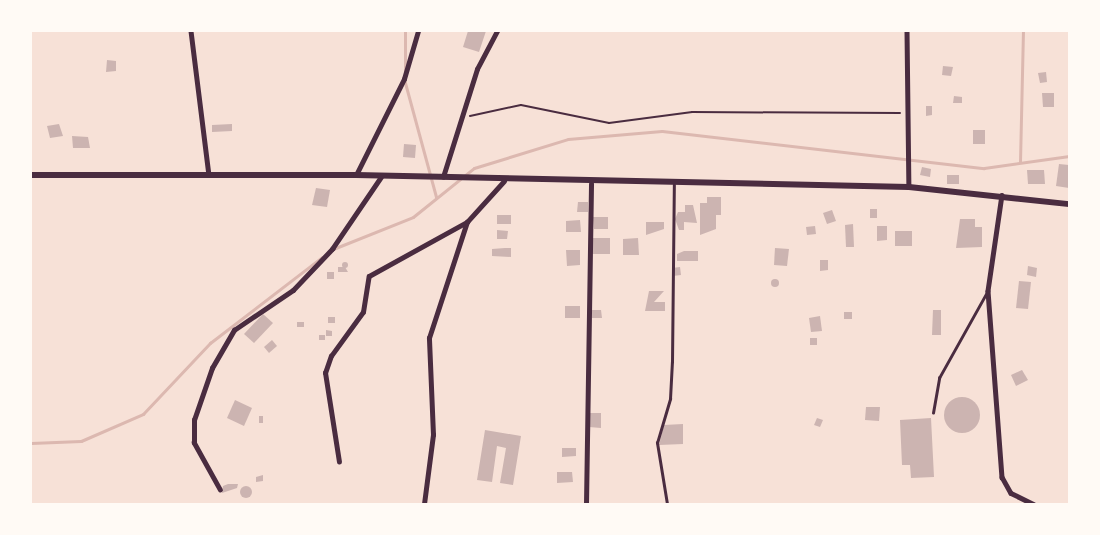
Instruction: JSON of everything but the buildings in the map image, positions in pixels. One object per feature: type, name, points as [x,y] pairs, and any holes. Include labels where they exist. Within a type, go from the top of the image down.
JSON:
[{"type":"main road","points":[[31,175],[356,175],[381,178],[591,184],[909,187],[1002,195],[1069,204]]},
{"type":"street","points":[[191,31],[210,174]]},
{"type":"street","points":[[356,175],[404,79],[418,31]]},
{"type":"street","points":[[442,180],[477,69],[497,31]]},
{"type":"street","points":[[907,31],[909,187]]},
{"type":"street","points":[[220,490],[194,443],[194,420],[212,368],[234,330],[293,290],[332,249],[381,178]]},
{"type":"street","points":[[339,462],[325,373],[331,356],[363,312],[369,276],[467,222],[504,181]]},
{"type":"street","points":[[586,504],[591,184]]},
{"type":"street","points":[[1002,195],[988,291],[1002,477],[1011,493],[1034,504]]},
{"type":"street","points":[[424,504],[433,435],[429,338],[467,222]]},
{"type":"lane","points":[[667,504],[657,443],[670,399],[674,185]]},
{"type":"lane","points":[[934,414],[939,378],[988,291]]},
{"type":"path","points":[[463,118],[492,108],[521,105],[610,123],[692,112],[908,113]]},
{"type":"waterway","points":[[405,31],[405,73]]},
{"type":"waterway","points":[[1020,162],[1023,31]]},
{"type":"waterway","points":[[404,79],[436,197]]},
{"type":"waterway","points":[[333,249],[413,217],[474,168],[568,139],[662,131],[984,168],[1069,156]]},
{"type":"waterway","points":[[31,443],[81,441],[143,414],[210,343],[322,257]]}]
